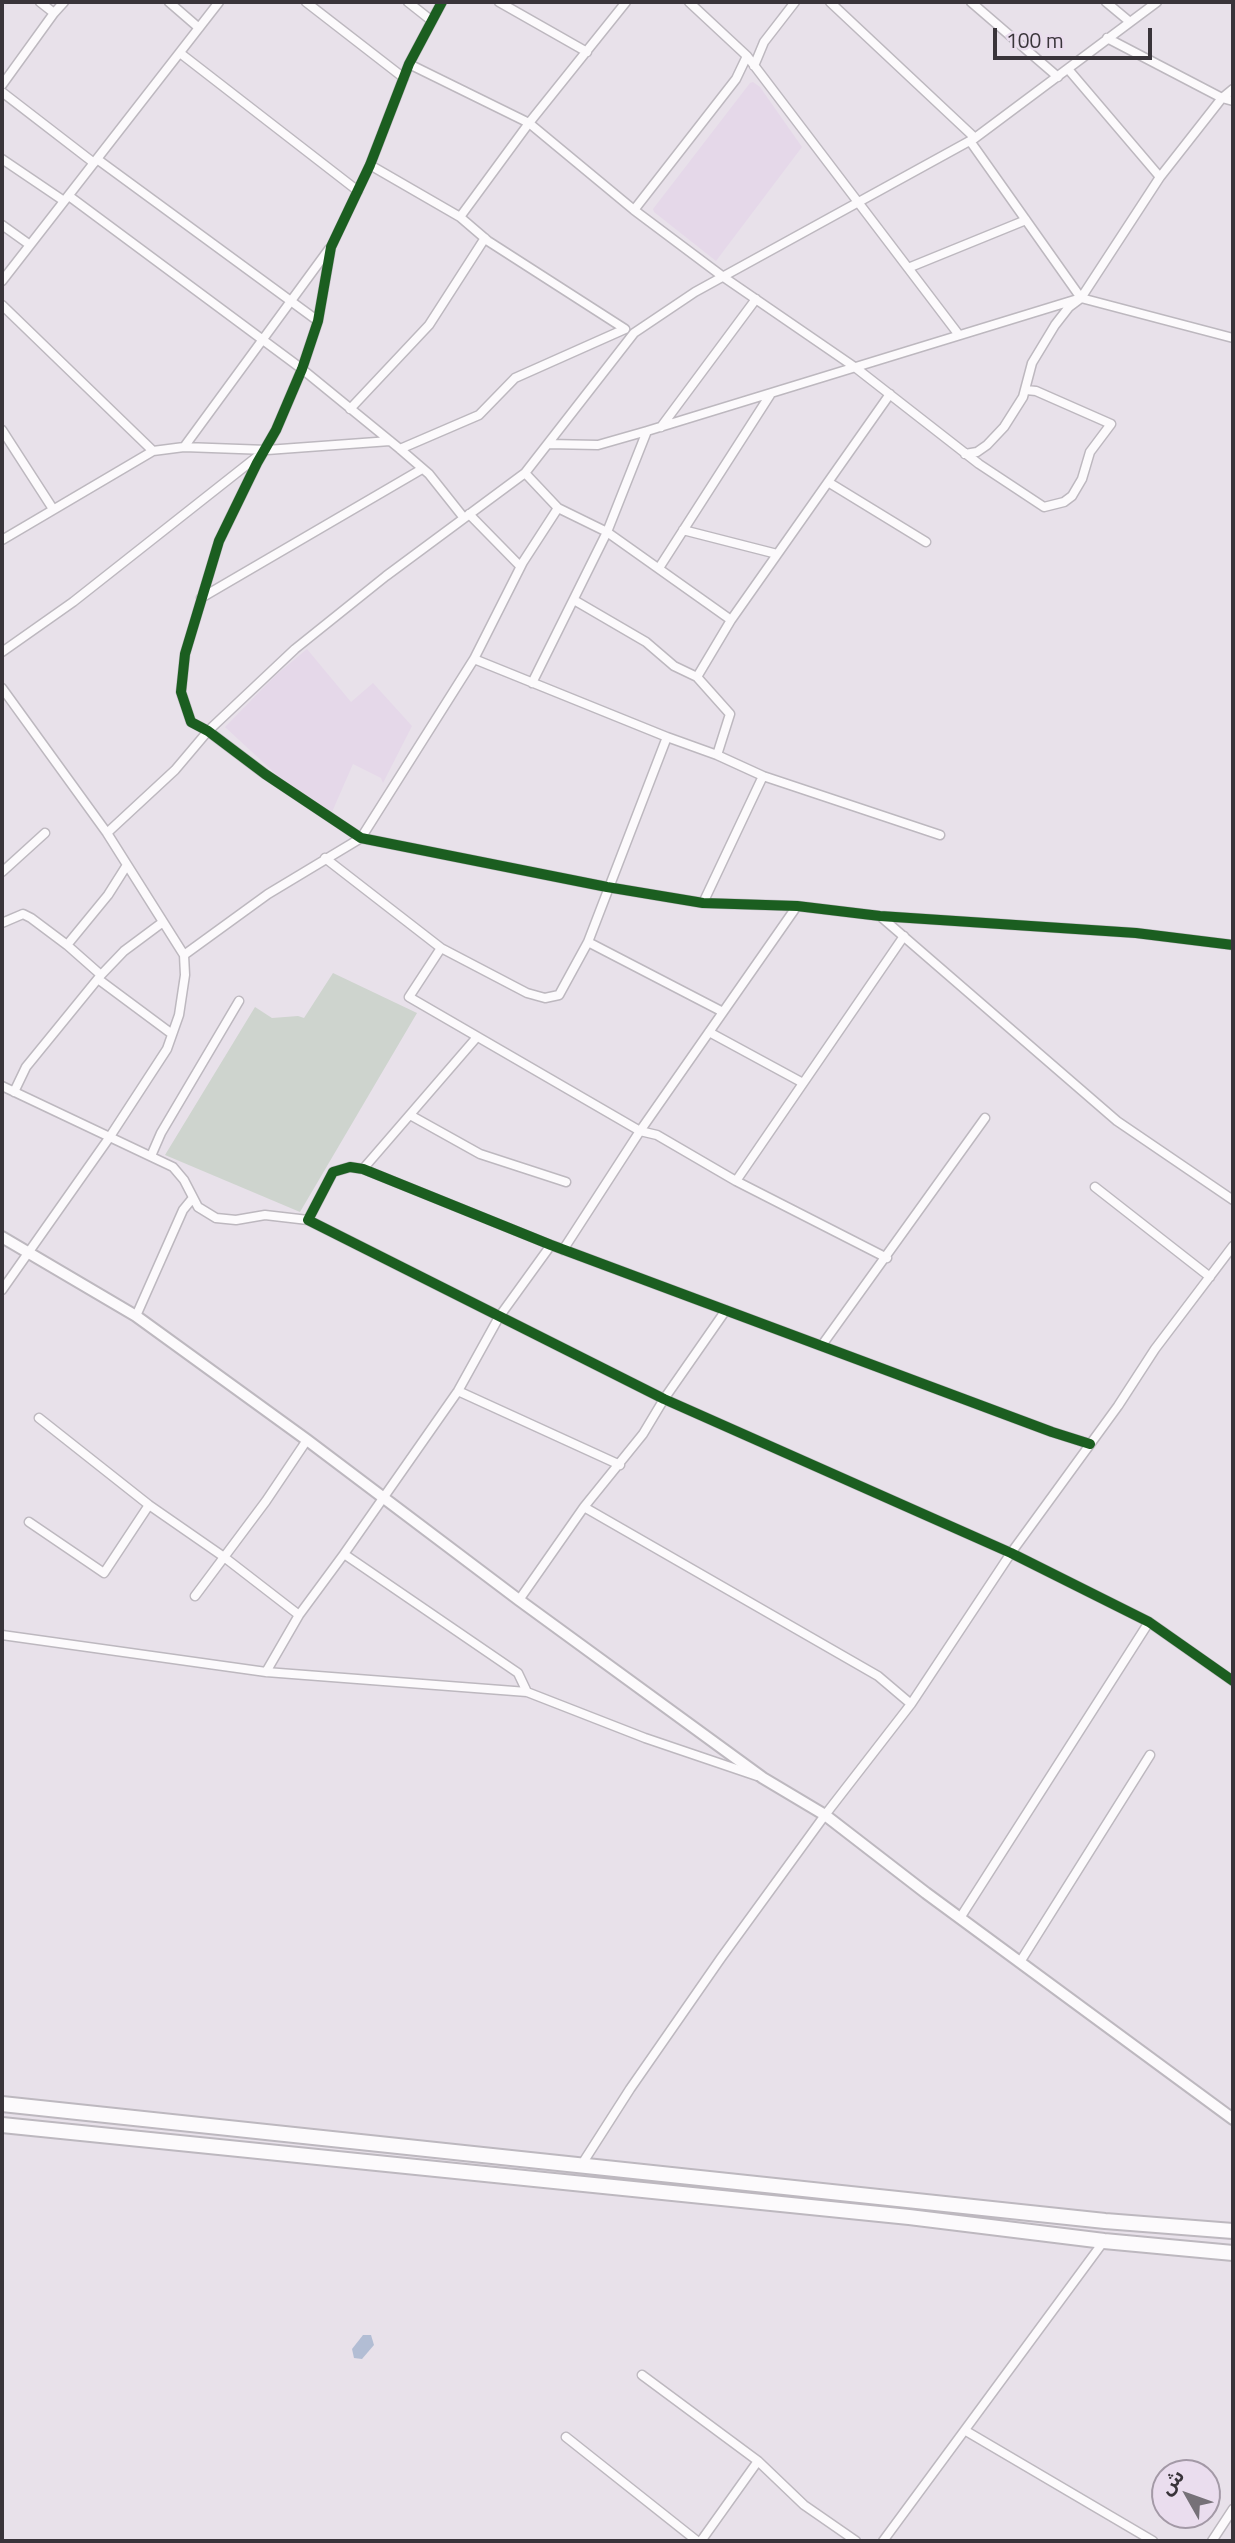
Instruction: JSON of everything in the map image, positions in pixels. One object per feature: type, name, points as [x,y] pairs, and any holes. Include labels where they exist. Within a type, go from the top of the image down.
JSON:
[{"type":"highway","points":[[2,2104],[1105,2221],[1233,2231]]},
{"type":"highway","points":[[2,2124],[1233,2253]]},
{"type":"street","points":[[40,2],[54,13]]},
{"type":"street","points":[[2,85],[64,2]]},
{"type":"street","points":[[169,2],[199,28]]},
{"type":"street","points":[[2,282],[219,2]]},
{"type":"street","points":[[306,2],[404,78]]},
{"type":"street","points":[[408,2],[432,21]]},
{"type":"street","points":[[184,447],[331,247],[370,165],[410,64],[442,2]]},
{"type":"street","points":[[499,2],[587,52]]},
{"type":"street","points":[[460,217],[529,123],[626,2]]},
{"type":"street","points":[[689,2],[747,56],[959,335]]},
{"type":"street","points":[[754,66],[764,42],[795,2]]},
{"type":"street","points":[[830,2],[972,140],[1081,298]]},
{"type":"street","points":[[971,2],[1058,77]]},
{"type":"street","points":[[1106,2],[1130,22]]},
{"type":"street","points":[[400,449],[479,415],[515,378],[630,331],[722,276],[972,140],[1157,2]]},
{"type":"street","points":[[1107,38],[1222,98],[1233,101]]},
{"type":"street","points":[[180,53],[358,191]]},
{"type":"street","points":[[634,210],[736,79],[747,56]]},
{"type":"street","points":[[410,64],[529,123],[634,210],[722,276],[856,368],[965,454],[1044,507],[1064,502],[1072,496],[1082,479],[1090,452],[1111,424],[1036,391],[1026,390]]},
{"type":"street","points":[[1068,69],[1160,177]]},
{"type":"street","points":[[965,454],[977,452],[1004,427],[1026,390],[1032,363],[1063,315],[1081,298],[1160,177],[1222,98],[1233,89]]},
{"type":"street","points":[[2,92],[318,321]]},
{"type":"street","points":[[2,159],[66,199],[302,369],[400,449],[520,566]]},
{"type":"street","points":[[370,165],[460,217],[485,238],[630,331]]},
{"type":"street","points":[[908,268],[1026,220]]},
{"type":"street","points":[[2,225],[30,245]]},
{"type":"street","points":[[350,409],[429,325],[485,238]]},
{"type":"street","points":[[331,247],[318,321],[302,369],[267,450],[257,463],[219,541],[201,598],[185,654],[181,692],[191,722],[208,731],[265,774],[361,838],[607,887],[703,903],[797,906],[880,916],[1136,933],[1233,945]]},
{"type":"street","points":[[548,444],[598,445],[661,428],[1081,298],[1233,338]]},
{"type":"street","points":[[661,428],[756,299]]},
{"type":"street","points":[[2,305],[153,451]]},
{"type":"street","points":[[107,833],[175,770],[208,731],[295,649],[386,576],[525,473],[630,331]]},
{"type":"street","points":[[697,677],[731,620],[890,394]]},
{"type":"street","points":[[659,568],[770,395]]},
{"type":"street","points":[[2,430],[53,509]]},
{"type":"street","points":[[532,683],[607,533],[647,431]]},
{"type":"street","points":[[2,540],[153,451],[184,447],[267,450],[390,440]]},
{"type":"street","points":[[2,652],[72,602],[267,450]]},
{"type":"street","points":[[201,598],[422,469]]},
{"type":"street","points":[[525,473],[558,508],[607,533],[731,620]]},
{"type":"street","points":[[828,482],[926,542]]},
{"type":"street","points":[[184,955],[268,894],[361,838],[474,659],[520,566],[558,508]]},
{"type":"street","points":[[683,530],[777,554]]},
{"type":"street","points":[[574,600],[646,642],[674,666],[697,677],[730,714],[717,755]]},
{"type":"street","points":[[474,659],[717,755],[763,776],[940,835]]},
{"type":"street","points":[[2,688],[107,833],[184,955],[185,975],[179,1015],[167,1049],[109,1138],[2,1290]]},
{"type":"street","points":[[325,858],[441,948],[527,993],[545,998],[559,995],[588,942],[667,737]]},
{"type":"street","points":[[703,903],[763,776]]},
{"type":"street","points":[[2,872],[45,833]]},
{"type":"street","points":[[67,945],[108,895],[127,866]]},
{"type":"street","points":[[563,1250],[640,1131],[797,906]]},
{"type":"street","points":[[2,923],[23,914],[31,918],[67,945],[99,977],[172,1034]]},
{"type":"street","points":[[880,916],[1117,1121],[1233,1200]]},
{"type":"street","points":[[14,1092],[26,1067],[99,977],[124,951],[163,922]]},
{"type":"street","points":[[736,1181],[904,936]]},
{"type":"street","points":[[588,942],[723,1012]]},
{"type":"street","points":[[441,948],[409,997],[640,1131],[657,1135],[736,1181],[887,1258]]},
{"type":"street","points":[[151,1156],[161,1133],[239,1001]]},
{"type":"street","points":[[709,1032],[803,1083]]},
{"type":"street","points":[[363,1169],[477,1037]]},
{"type":"street","points":[[2,1086],[173,1167],[184,1180],[198,1207],[216,1218],[236,1220],[265,1216],[308,1220],[664,1399],[1011,1553],[1149,1622],[1233,1681]]},
{"type":"street","points":[[410,1115],[480,1154],[566,1182]]},
{"type":"street","points":[[822,1345],[985,1118]]},
{"type":"street","points":[[308,1220],[334,1172],[350,1167],[363,1169],[563,1250],[1090,1444]]},
{"type":"street","points":[[1095,1186],[1210,1277]]},
{"type":"street","points":[[135,1316],[183,1210],[192,1199]]},
{"type":"street","points":[[2,1237],[135,1316],[763,1778],[825,1815],[1233,2119]]},
{"type":"street","points":[[266,1672],[299,1615],[458,1391],[499,1317],[551,1245]]},
{"type":"street","points":[[582,2164],[630,2089],[721,1958],[825,1815],[911,1704],[1011,1553],[1155,1349],[1233,1246]]},
{"type":"street","points":[[519,1600],[584,1507],[643,1434],[726,1310]]},
{"type":"street","points":[[458,1391],[620,1465]]},
{"type":"street","points":[[39,1418],[149,1505],[299,1615]]},
{"type":"street","points":[[195,1596],[266,1501],[307,1440]]},
{"type":"street","points":[[29,1522],[104,1573],[149,1505]]},
{"type":"street","points":[[584,1507],[878,1676],[911,1704]]},
{"type":"street","points":[[344,1554],[518,1673],[527,1692]]},
{"type":"street","points":[[960,1918],[1149,1622]]},
{"type":"street","points":[[2,1635],[266,1672],[527,1692],[645,1738],[763,1778]]},
{"type":"street","points":[[1020,1962],[1150,1755]]},
{"type":"street","points":[[883,2541],[1104,2241]]},
{"type":"street","points":[[642,2375],[758,2462],[804,2505],[856,2541]]},
{"type":"street","points":[[966,2431],[1153,2541]]},
{"type":"street","points":[[566,2437],[699,2541],[758,2462]]},
{"type":"street","points":[[1212,2541],[1233,2509]]},
{"type":"shaded area","points":[[753,82],[760,87],[802,147],[716,261],[653,209]]},
{"type":"shaded area","points":[[307,649],[351,702],[373,683],[412,726],[383,783],[381,778],[353,764],[332,812],[278,776],[225,727],[276,675]]},
{"type":"shaded area","points":[[333,973],[417,1013],[300,1212],[165,1155],[255,1007],[272,1018],[304,1018]]},
{"type":"water","points":[[363,2335],[371,2335],[374,2345],[362,2359],[354,2358],[352,2349]]},
{"type":"cycle path","points":[[442,2],[409,64],[370,165],[331,247],[318,321],[302,369],[276,430],[219,541],[185,654],[181,692],[191,722],[208,731],[265,774],[361,838],[607,887],[703,903],[797,906],[880,916],[1136,933],[1233,945]]},
{"type":"cycle path","points":[[1090,1444],[551,1245],[363,1169],[350,1167],[333,1172],[308,1220],[664,1399],[1011,1553],[1149,1622],[1233,1681]]}]
